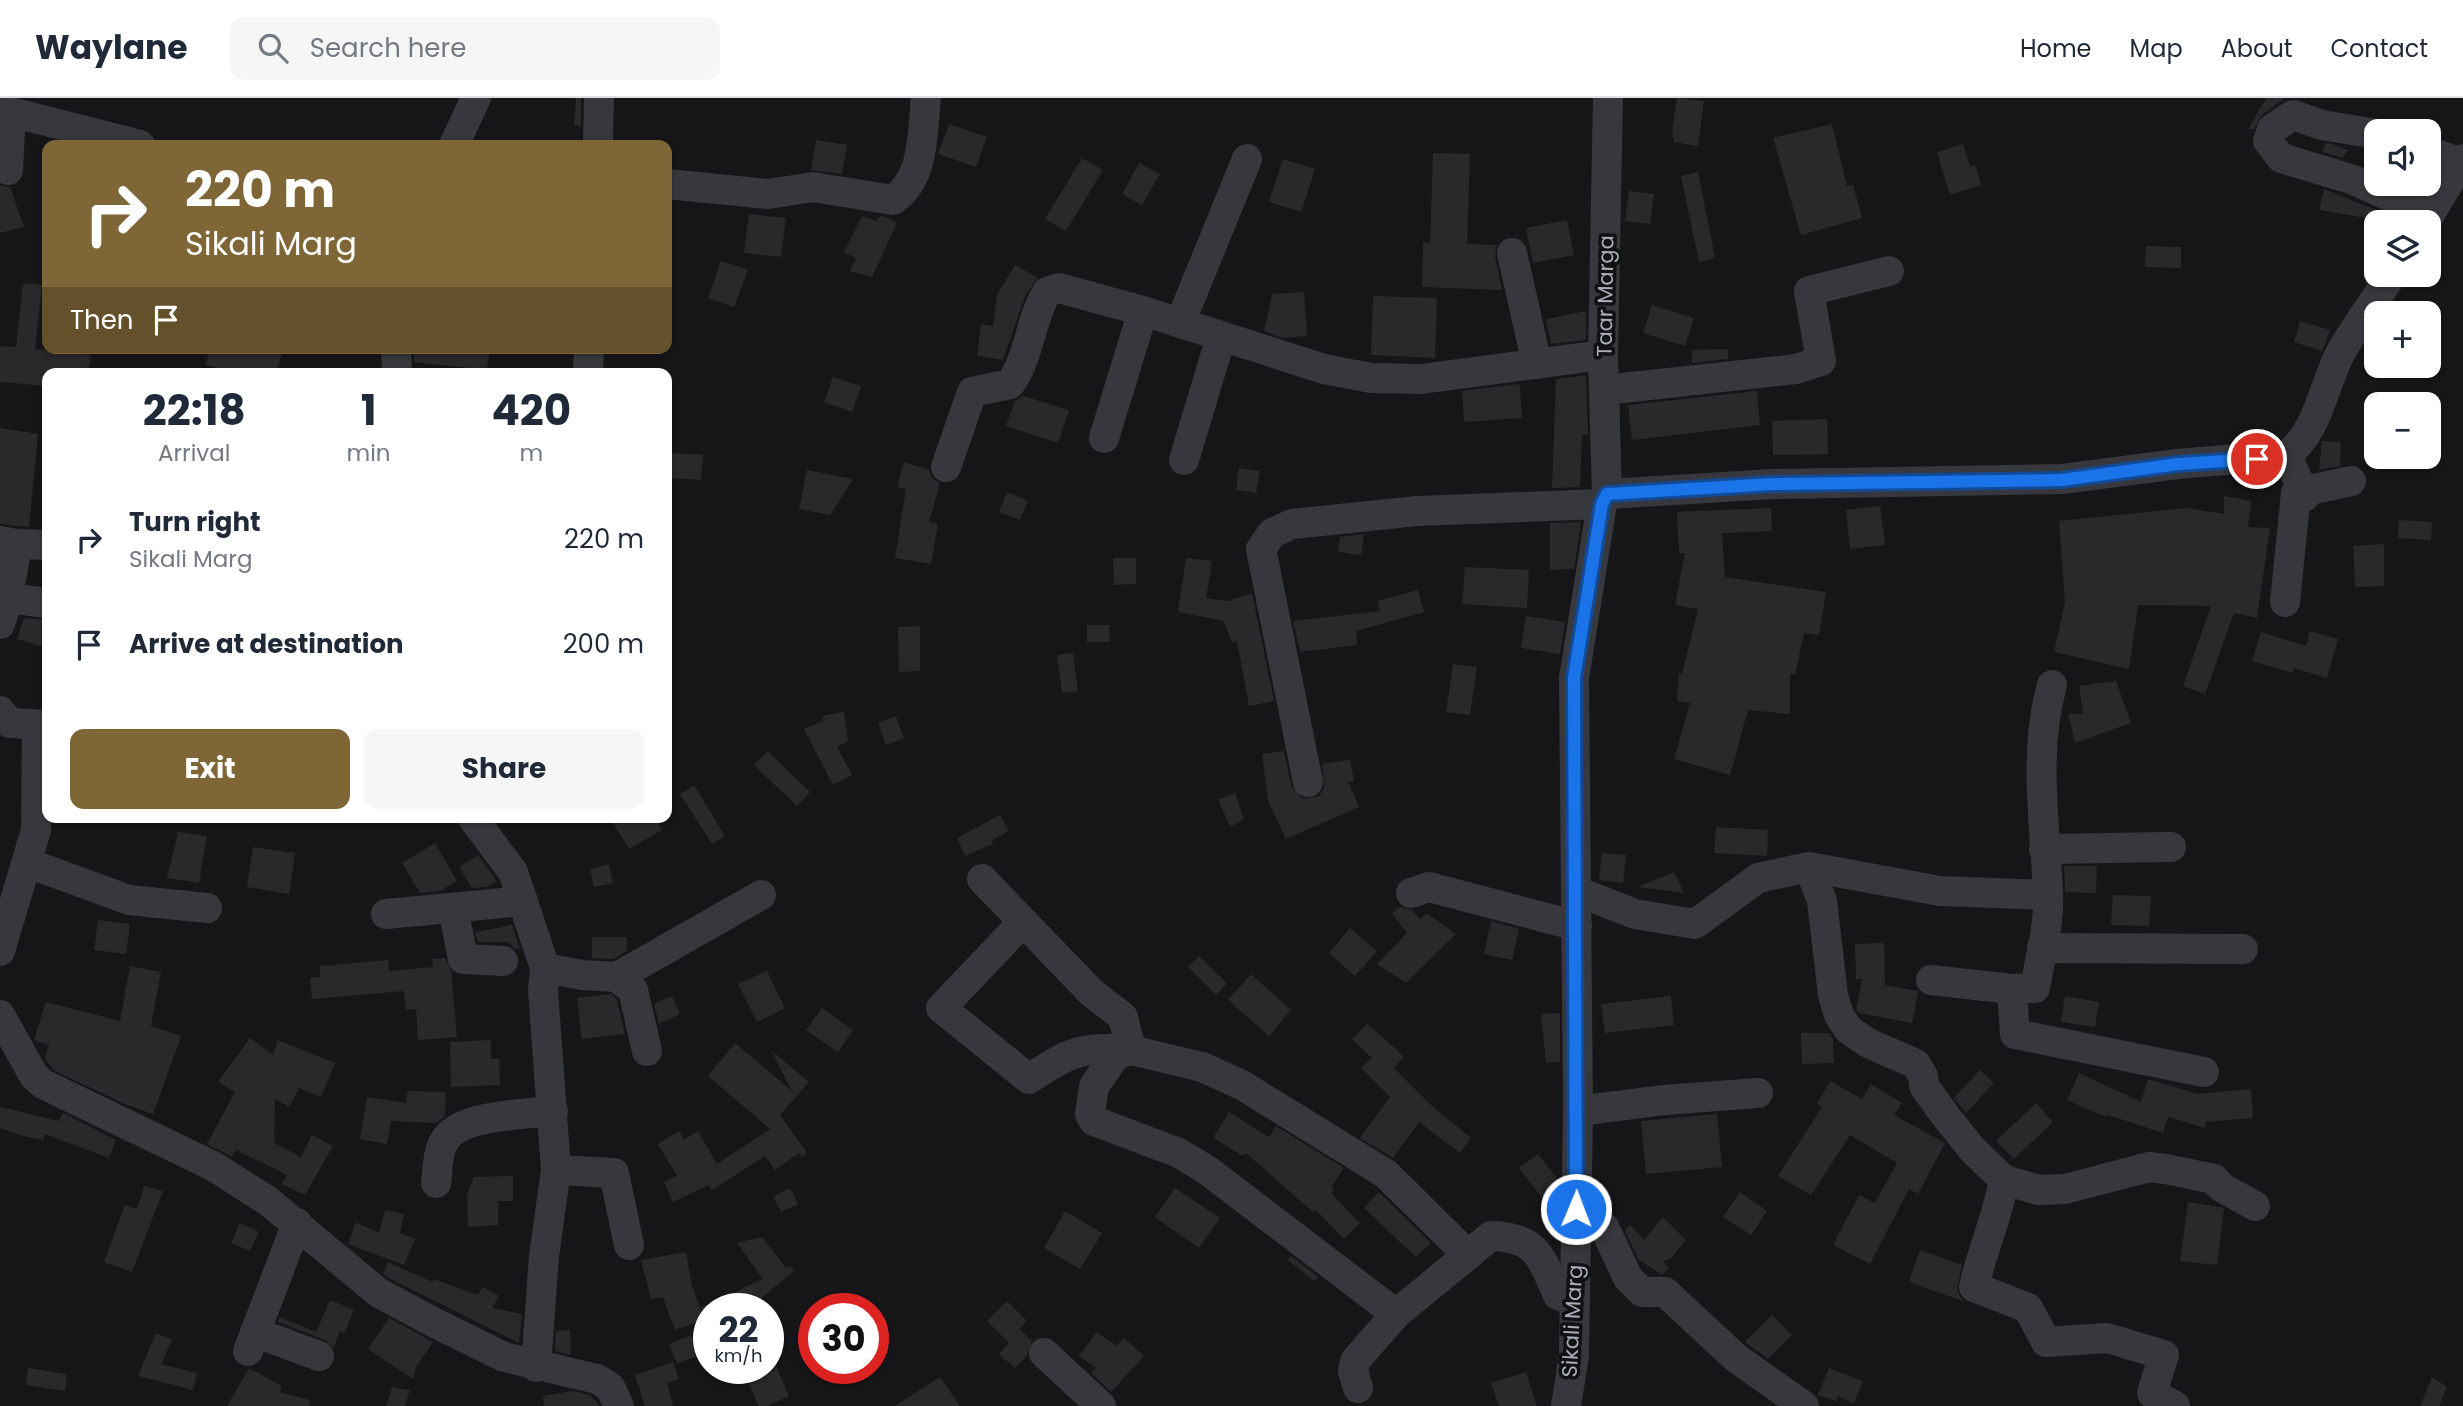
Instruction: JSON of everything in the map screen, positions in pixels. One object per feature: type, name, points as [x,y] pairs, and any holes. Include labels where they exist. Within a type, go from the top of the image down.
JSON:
[{"type":"street","points":[[456,140],[476,98]]},
{"type":"street","points":[[598,140],[599,98]]},
{"type":"street","points":[[672,184],[768,194],[813,187],[892,200],[909,189],[916,166],[926,98]]},
{"type":"street","name":"Taar Marga","points":[[1604,499],[1603,355],[1608,98]]},
{"type":"street","points":[[8,170],[5,109],[121,140]]},
{"type":"street","points":[[2364,131],[2293,115],[2272,129],[2268,141],[2281,158],[2351,179],[2364,186]]},
{"type":"street","points":[[2432,210],[2462,161],[2441,155]]},
{"type":"street","points":[[1180,323],[1247,159]]},
{"type":"street","points":[[2384,196],[2411,210]]},
{"type":"street","points":[[1512,253],[1537,364]]},
{"type":"street","points":[[1604,390],[1796,369],[1821,360],[1809,290],[1889,271]]},
{"type":"street","points":[[1308,782],[1261,549],[1272,533],[1292,524],[1418,511],[1604,499],[1773,484],[2062,480],[2178,464],[2287,455],[2299,446],[2316,415],[2341,352],[2384,287]]},
{"type":"street","points":[[946,467],[972,392],[1010,384],[1020,370],[1041,303],[1048,292],[1059,289],[1143,311],[1324,369],[1371,378],[1422,379],[1603,355]]},
{"type":"street","points":[[1104,438],[1143,311]]},
{"type":"street","points":[[1184,460],[1221,337]]},
{"type":"street","points":[[2287,455],[2305,496],[2296,493]]},
{"type":"street","points":[[2296,493],[2351,481]]},
{"type":"street","points":[[2285,602],[2296,493]]},
{"type":"street","name":"Sikali Marg","points":[[1566,1406],[1574,1355],[1578,1111],[1574,678],[1604,499]]},
{"type":"street","points":[[42,545],[8,543],[4,611],[42,604]]},
{"type":"street","points":[[1931,980],[2011,989],[2035,988],[2048,895],[2043,849],[2042,738],[2052,685]]},
{"type":"street","points":[[0,951],[29,863],[36,830],[19,722]]},
{"type":"street","points":[[476,823],[513,872],[545,968],[543,990],[556,1170],[544,1256],[536,1367]]},
{"type":"street","points":[[2043,849],[2171,847]]},
{"type":"street","points":[[29,863],[129,900],[206,908]]},
{"type":"street","points":[[1576,891],[1635,914],[1695,924],[1758,878],[1809,867],[1940,891],[2048,895]]},
{"type":"street","points":[[1809,867],[1822,901],[1833,995],[1839,1015],[1848,1029],[1868,1043],[1916,1064],[1923,1076],[1924,1086],[1944,1114],[1972,1149],[2004,1180],[2039,1190],[2065,1189],[2149,1167],[2214,1179],[2227,1191],[2255,1206]]},
{"type":"street","points":[[982,879],[1091,992],[1123,1017],[1131,1050]]},
{"type":"street","points":[[1411,893],[1429,887],[1577,926]]},
{"type":"street","points":[[545,968],[582,975],[617,977],[761,895]]},
{"type":"street","points":[[386,914],[523,901]]},
{"type":"street","points":[[453,908],[463,959],[503,961]]},
{"type":"street","points":[[1023,922],[941,1008],[1029,1079],[1067,1055],[1093,1047],[1131,1050],[1202,1067],[1275,1105],[1386,1174],[1468,1255]]},
{"type":"street","points":[[2042,948],[2243,949]]},
{"type":"street","points":[[617,977],[633,989],[647,1051]]},
{"type":"street","points":[[2011,989],[2015,1034],[2204,1072]]},
{"type":"street","points":[[0,1015],[34,1076],[43,1084],[213,1166],[297,1223],[379,1293],[504,1357],[536,1367],[597,1379],[610,1387],[619,1406]]},
{"type":"street","points":[[1131,1050],[1116,1055],[1094,1086],[1090,1106],[1094,1121],[1179,1153],[1207,1170],[1396,1314]]},
{"type":"street","points":[[1578,1111],[1664,1100],[1758,1093]]},
{"type":"street","points":[[436,1183],[440,1153],[447,1136],[460,1127],[478,1121],[552,1111]]},
{"type":"street","points":[[556,1170],[614,1173],[629,1245]]},
{"type":"street","points":[[2004,1180],[1997,1221],[1980,1263],[1974,1287],[2028,1308],[2046,1342],[2107,1338],[2164,1355],[2152,1393],[2175,1406]]},
{"type":"street","points":[[1576,1209],[1604,1227],[1628,1278],[1642,1292],[1665,1292],[1737,1358],[1804,1406]]},
{"type":"street","points":[[297,1223],[252,1342],[319,1356]]},
{"type":"street","points":[[1358,1388],[1353,1371],[1355,1361],[1396,1314],[1491,1236],[1514,1237],[1528,1243],[1544,1263],[1558,1295],[1575,1302]]},
{"type":"street","points":[[1044,1353],[1101,1406]]},
{"type":"building","points":[[576,98],[581,98],[581,126],[574,125]]},
{"type":"building","points":[[1677,98],[1704,101],[1698,146],[1674,142],[1672,130]]},
{"type":"building","points":[[2266,98],[2285,98],[2262,115],[2254,129],[2248,129]]},
{"type":"building","points":[[949,124],[987,137],[976,167],[938,154]]},
{"type":"building","points":[[1832,124],[1847,186],[1853,185],[1862,218],[1801,235],[1773,138]]},
{"type":"building","points":[[816,140],[847,145],[842,174],[811,170]]},
{"type":"building","points":[[2326,143],[2348,150],[2343,158],[2322,152]]},
{"type":"building","points":[[1963,144],[1970,166],[1975,165],[1981,185],[1950,195],[1937,152]]},
{"type":"building","points":[[1433,153],[1470,154],[1467,244],[1497,245],[1495,257],[1502,290],[1422,287],[1423,242],[1430,243]]},
{"type":"building","points":[[1082,158],[1103,170],[1066,231],[1045,219]]},
{"type":"building","points":[[1283,159],[1315,169],[1301,212],[1269,202]]},
{"type":"building","points":[[1139,163],[1160,174],[1142,205],[1122,194]]},
{"type":"building","points":[[1698,172],[1715,258],[1699,262],[1681,176]]},
{"type":"building","points":[[0,185],[10,187],[24,227],[0,233]]},
{"type":"building","points":[[2324,189],[2376,210],[2364,210],[2364,218],[2319,210]]},
{"type":"building","points":[[1629,191],[1654,194],[1650,224],[1625,221]]},
{"type":"building","points":[[749,214],[786,218],[781,257],[744,253]]},
{"type":"building","points":[[862,216],[876,221],[880,216],[886,217],[897,223],[872,277],[850,271],[856,258],[844,252]]},
{"type":"building","points":[[1567,220],[1574,255],[1533,263],[1526,228]]},
{"type":"building","points":[[2146,246],[2181,247],[2181,268],[2145,267]]},
{"type":"building","points":[[721,261],[748,270],[734,307],[708,298]]},
{"type":"building","points":[[1015,265],[1038,278],[1025,296],[1003,360],[977,356],[981,324],[993,326],[997,295]]},
{"type":"building","points":[[23,283],[42,285],[35,349],[42,350],[42,354],[91,355],[89,368],[42,368],[42,386],[0,382],[0,346],[16,347]]},
{"type":"building","points":[[1304,292],[1307,336],[1283,338],[1264,331],[1272,294]]},
{"type":"building","points":[[1373,296],[1437,298],[1435,358],[1371,355]]},
{"type":"building","points":[[1652,305],[1694,318],[1685,346],[1643,333]]},
{"type":"building","points":[[1586,311],[1586,340],[1551,344],[1546,319]]},
{"type":"building","points":[[2300,321],[2330,330],[2322,351],[2294,342]]},
{"type":"building","points":[[1728,349],[1728,359],[1692,363],[1692,350]]},
{"type":"building","points":[[209,354],[282,354],[278,368],[218,368],[205,365]]},
{"type":"building","points":[[414,354],[489,354],[487,368],[414,362]]},
{"type":"building","points":[[1586,376],[1588,435],[1582,435],[1580,487],[1552,488],[1556,379]]},
{"type":"building","points":[[833,377],[861,386],[852,412],[824,402]]},
{"type":"building","points":[[1520,384],[1522,418],[1464,422],[1462,391]]},
{"type":"building","points":[[1757,391],[1760,425],[1632,440],[1628,405]]},
{"type":"building","points":[[1023,396],[1069,410],[1058,443],[1006,426],[1015,401]]},
{"type":"building","points":[[1827,419],[1828,454],[1773,455],[1772,421]]},
{"type":"building","points":[[0,428],[38,434],[29,527],[0,524]]},
{"type":"building","points":[[2322,441],[2341,442],[2340,466],[2319,470]]},
{"type":"building","points":[[672,453],[703,455],[701,480],[672,478]]},
{"type":"building","points":[[904,462],[929,470],[932,478],[940,483],[929,522],[938,524],[931,564],[895,558],[906,489],[897,487]]},
{"type":"building","points":[[1239,468],[1260,471],[1256,493],[1236,490]]},
{"type":"building","points":[[807,470],[853,479],[830,515],[799,509]]},
{"type":"building","points":[[1007,492],[1028,501],[1020,520],[999,512]]},
{"type":"building","points":[[2224,496],[2251,501],[2248,527],[2270,528],[2257,618],[2234,613],[2205,694],[2183,686],[2211,606],[2138,605],[2129,669],[2054,652],[2065,602],[2059,521],[2186,508],[2224,514]]},
{"type":"building","points":[[1880,506],[1885,545],[1850,549],[1846,510]]},
{"type":"building","points":[[1771,508],[1772,531],[1722,533],[1725,577],[1826,592],[1819,635],[1804,633],[1795,675],[1790,674],[1790,714],[1748,710],[1730,775],[1674,759],[1690,703],[1677,701],[1679,673],[1682,674],[1698,609],[1675,605],[1685,553],[1679,553],[1677,512]]},
{"type":"building","points":[[2399,520],[2432,522],[2431,540],[2398,538]]},
{"type":"building","points":[[1581,522],[1574,569],[1550,570],[1550,523]]},
{"type":"building","points":[[1364,534],[1361,555],[1338,552],[1340,537]]},
{"type":"building","points":[[2384,544],[2384,586],[2355,587],[2353,546]]},
{"type":"building","points":[[1113,558],[1136,558],[1136,584],[1114,585]]},
{"type":"building","points":[[1186,558],[1212,561],[1206,598],[1228,601],[1252,593],[1274,701],[1249,706],[1237,641],[1232,643],[1224,621],[1178,612]]},
{"type":"building","points":[[1465,567],[1529,570],[1527,608],[1462,604]]},
{"type":"building","points":[[1418,590],[1424,612],[1356,631],[1357,645],[1300,652],[1293,621],[1380,611],[1377,601]]},
{"type":"building","points":[[1526,616],[1565,622],[1560,654],[1521,648]]},
{"type":"building","points":[[24,618],[42,620],[42,646],[17,639]]},
{"type":"building","points":[[1087,625],[1109,625],[1110,642],[1087,642]]},
{"type":"building","points":[[920,626],[920,671],[899,672],[898,627]]},
{"type":"building","points":[[2310,631],[2338,639],[2327,678],[2294,668],[2293,673],[2252,661],[2261,632],[2306,646]]},
{"type":"building","points":[[1073,653],[1078,691],[1062,693],[1057,655]]},
{"type":"building","points":[[1453,664],[1477,667],[1470,715],[1446,712]]},
{"type":"building","points":[[2116,681],[2131,723],[2075,743],[2068,714],[2083,714],[2079,686]]},
{"type":"building","points":[[844,712],[848,741],[837,747],[852,775],[833,785],[804,729],[823,721],[822,716]]},
{"type":"building","points":[[896,716],[904,738],[886,745],[878,723]]},
{"type":"building","points":[[768,751],[810,792],[797,806],[754,765]]},
{"type":"building","points":[[1284,751],[1291,786],[1303,799],[1319,796],[1324,788],[1322,764],[1350,760],[1354,781],[1348,782],[1359,807],[1286,839],[1268,801],[1262,754]]},
{"type":"building","points":[[694,785],[725,836],[712,844],[680,794]]},
{"type":"building","points":[[1235,793],[1244,819],[1230,827],[1218,799]]},
{"type":"building","points":[[1000,815],[1009,831],[992,840],[993,844],[965,856],[957,838]]},
{"type":"building","points":[[613,823],[658,823],[662,830],[629,849]]},
{"type":"building","points":[[1716,827],[1768,830],[1767,856],[1714,853]]},
{"type":"building","points":[[178,832],[207,836],[199,883],[167,878]]},
{"type":"building","points":[[435,843],[457,881],[440,891],[420,893],[402,863]]},
{"type":"building","points":[[253,847],[295,853],[289,894],[247,887]]},
{"type":"building","points":[[1602,853],[1626,855],[1623,883],[1599,880]]},
{"type":"building","points":[[478,855],[497,881],[487,887],[472,888],[459,867]]},
{"type":"building","points":[[609,864],[613,883],[594,887],[590,869]]},
{"type":"building","points":[[2064,866],[2097,866],[2096,893],[2065,892]]},
{"type":"building","points":[[1674,872],[1684,893],[1638,887]]},
{"type":"building","points":[[2113,895],[2151,896],[2149,926],[2111,925]]},
{"type":"building","points":[[1400,907],[1412,910],[1420,919],[1427,913],[1456,934],[1406,983],[1377,964],[1407,933],[1392,913]]},
{"type":"building","points":[[98,920],[130,924],[126,954],[94,950]]},
{"type":"building","points":[[1491,921],[1519,929],[1512,960],[1484,954]]},
{"type":"building","points":[[512,925],[520,948],[515,949],[508,942],[478,942],[475,932]]},
{"type":"building","points":[[1350,928],[1377,951],[1355,976],[1329,953]]},
{"type":"building","points":[[592,937],[627,937],[627,951],[613,959],[592,958]]},
{"type":"building","points":[[1884,943],[1885,985],[1918,991],[1912,1023],[1859,1013],[1856,1010],[1862,979],[1856,979],[1855,944]]},
{"type":"building","points":[[1199,956],[1227,983],[1216,995],[1188,967]]},
{"type":"building","points":[[445,958],[451,971],[457,1037],[418,1040],[416,1009],[406,1010],[404,991],[312,999],[310,978],[320,977],[320,966],[388,960],[389,971],[433,967],[432,959]]},
{"type":"building","points":[[130,966],[161,972],[151,1026],[181,1036],[153,1114],[127,1105],[55,1071],[45,1059],[49,1045],[34,1040],[46,1002],[120,1021]]},
{"type":"building","points":[[767,971],[785,1008],[757,1022],[738,984]]},
{"type":"building","points":[[1251,974],[1291,1010],[1269,1036],[1228,1000]]},
{"type":"building","points":[[611,994],[617,1000],[625,1034],[582,1039],[577,998]]},
{"type":"building","points":[[672,996],[680,1014],[659,1024],[654,1004]]},
{"type":"building","points":[[1671,996],[1674,1025],[1605,1033],[1601,1004]]},
{"type":"building","points":[[2065,996],[2099,1002],[2095,1027],[2061,1022]]},
{"type":"building","points":[[822,1008],[853,1030],[838,1052],[806,1030]]},
{"type":"building","points":[[1560,1013],[1560,1062],[1546,1063],[1541,1014]]},
{"type":"building","points":[[1367,1024],[1404,1056],[1394,1068],[1433,1107],[1471,1138],[1460,1153],[1419,1122],[1393,1158],[1360,1138],[1390,1097],[1361,1068],[1372,1058],[1352,1039]]},
{"type":"building","points":[[1801,1033],[1829,1033],[1833,1039],[1834,1063],[1802,1064]]},
{"type":"building","points":[[250,1038],[273,1055],[278,1040],[335,1063],[321,1097],[299,1088],[289,1107],[275,1099],[274,1143],[301,1157],[312,1135],[333,1146],[305,1195],[282,1184],[287,1175],[236,1150],[232,1157],[207,1144],[235,1092],[218,1082]]},
{"type":"building","points":[[491,1040],[491,1059],[499,1059],[500,1085],[451,1087],[450,1042]]},
{"type":"building","points":[[735,1043],[792,1091],[771,1050],[809,1082],[780,1115],[807,1153],[802,1157],[799,1153],[775,1170],[765,1156],[712,1190],[709,1185],[673,1202],[664,1182],[677,1176],[658,1144],[679,1131],[684,1140],[698,1131],[717,1164],[770,1129],[708,1076]]},
{"type":"building","points":[[1980,1070],[1994,1083],[1966,1113],[1954,1098]]},
{"type":"building","points":[[2079,1073],[2141,1102],[2148,1079],[2197,1094],[2251,1089],[2253,1118],[2206,1122],[2205,1128],[2168,1117],[2163,1133],[2108,1115],[2106,1117],[2067,1100]]},
{"type":"building","points":[[1830,1081],[1862,1099],[1871,1084],[1902,1103],[1894,1115],[1945,1143],[1918,1194],[1909,1189],[1870,1264],[1833,1245],[1859,1195],[1875,1203],[1897,1163],[1850,1135],[1811,1195],[1778,1176],[1822,1107],[1817,1104]]},
{"type":"building","points":[[407,1091],[446,1092],[445,1116],[436,1123],[391,1121],[387,1144],[360,1139],[367,1097],[406,1103]]},
{"type":"building","points":[[2036,1103],[2053,1122],[2014,1159],[1996,1141]]},
{"type":"building","points":[[0,1107],[59,1121],[63,1113],[116,1140],[109,1158],[45,1134],[43,1140],[23,1136],[0,1128]]},
{"type":"building","points":[[1229,1112],[1269,1137],[1276,1126],[1344,1168],[1331,1187],[1334,1190],[1331,1193],[1360,1223],[1344,1239],[1316,1210],[1313,1212],[1246,1153],[1243,1156],[1213,1138]]},
{"type":"building","points":[[1717,1114],[1722,1167],[1646,1174],[1641,1121]]},
{"type":"building","points":[[1538,1154],[1559,1181],[1559,1205],[1552,1211],[1519,1168]]},
{"type":"building","points":[[513,1176],[513,1201],[498,1201],[498,1225],[468,1227],[467,1195],[474,1177]]},
{"type":"building","points":[[144,1186],[163,1191],[132,1272],[104,1262],[125,1205],[137,1209]]},
{"type":"building","points":[[790,1188],[798,1204],[781,1212],[773,1197]]},
{"type":"building","points":[[1175,1188],[1220,1218],[1199,1248],[1155,1217]]},
{"type":"building","points":[[1379,1192],[1431,1243],[1416,1257],[1364,1208]]},
{"type":"building","points":[[1740,1192],[1767,1211],[1751,1235],[1723,1217]]},
{"type":"building","points":[[2188,1202],[2224,1208],[2217,1265],[2180,1261]]},
{"type":"building","points":[[385,1210],[404,1214],[400,1233],[415,1239],[404,1265],[348,1244],[356,1222],[379,1233]]},
{"type":"building","points":[[1065,1211],[1102,1233],[1080,1269],[1044,1248]]},
{"type":"building","points":[[1663,1217],[1686,1240],[1670,1259],[1663,1261],[1669,1268],[1662,1275],[1638,1259],[1625,1230],[1630,1225],[1644,1240]]},
{"type":"building","points":[[240,1223],[259,1232],[250,1251],[231,1243]]},
{"type":"building","points":[[762,1237],[786,1268],[791,1266],[794,1271],[767,1293],[733,1293],[763,1279],[737,1243]]},
{"type":"building","points":[[1920,1250],[1962,1265],[1957,1291],[1963,1301],[1909,1282]]},
{"type":"building","points":[[686,1252],[695,1293],[693,1324],[675,1330],[663,1297],[651,1299],[641,1260]]},
{"type":"building","points":[[1291,1256],[1318,1277],[1314,1281],[1288,1260]]},
{"type":"building","points":[[388,1262],[432,1282],[434,1279],[478,1295],[482,1287],[499,1296],[492,1308],[522,1314],[519,1343],[389,1278],[383,1274]]},
{"type":"building","points":[[330,1300],[354,1310],[344,1334],[340,1331],[334,1348],[325,1340],[278,1322],[280,1317],[316,1332]]},
{"type":"building","points":[[1007,1301],[1027,1321],[1019,1329],[1032,1341],[1027,1355],[1015,1368],[999,1354],[1009,1343],[987,1321]]},
{"type":"building","points":[[1772,1315],[1792,1335],[1768,1359],[1745,1342]]},
{"type":"building","points":[[389,1318],[433,1342],[416,1367],[413,1379],[368,1349]]},
{"type":"building","points":[[570,1330],[571,1355],[555,1351],[556,1331]]},
{"type":"building","points":[[1097,1332],[1116,1346],[1124,1338],[1144,1356],[1111,1392],[1091,1373],[1096,1368],[1079,1356]]},
{"type":"building","points":[[156,1333],[172,1340],[161,1364],[197,1373],[193,1390],[138,1376]]},
{"type":"building","points":[[691,1335],[693,1357],[677,1364],[669,1344]]},
{"type":"building","points":[[673,1362],[679,1379],[667,1383],[673,1406],[645,1406],[635,1375]]},
{"type":"building","points":[[28,1368],[67,1374],[65,1391],[26,1385]]},
{"type":"building","points":[[249,1368],[282,1386],[279,1392],[310,1400],[309,1406],[227,1406]]},
{"type":"building","points":[[1829,1368],[1863,1381],[1854,1403],[1838,1396],[1836,1401],[1818,1395]]},
{"type":"building","points":[[1526,1372],[1537,1406],[1499,1406],[1491,1383]]},
{"type":"building","points":[[940,1377],[960,1406],[895,1406]]},
{"type":"building","points":[[2432,1377],[2447,1387],[2439,1406],[2420,1406]]},
{"type":"building","points":[[749,1384],[784,1384],[789,1396],[767,1406],[759,1406]]},
{"type":"building","points":[[392,1387],[410,1390],[405,1406],[386,1406]]},
{"type":"building","points":[[573,1391],[590,1395],[600,1406],[544,1406],[543,1396]]},
{"type":"route","points":[[1576,1209],[1578,1111],[1574,678],[1602,504],[1607,494],[1773,484],[2062,480],[2178,464],[2257,459]]}]
